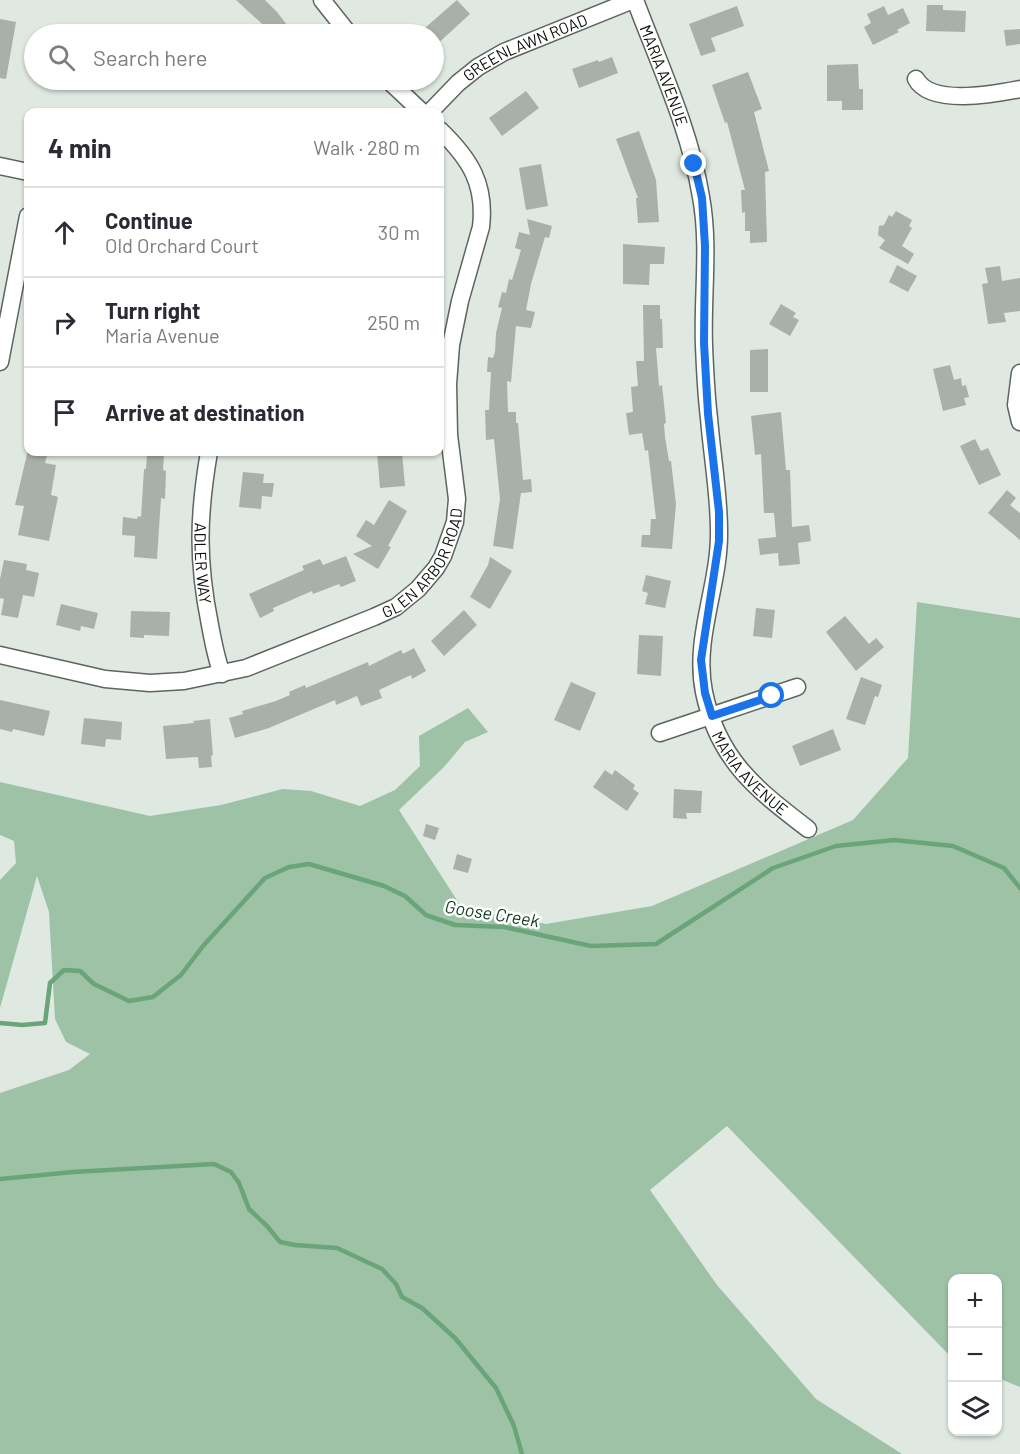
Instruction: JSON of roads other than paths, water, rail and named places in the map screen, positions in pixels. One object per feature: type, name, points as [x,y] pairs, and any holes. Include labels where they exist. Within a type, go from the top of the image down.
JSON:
[{"type":"street","points":[[322,0],[341,24]]},
{"type":"street","name":"GREENLAWN ROAD","points":[[434,108],[478,67],[504,52],[634,0]]},
{"type":"street","name":"MARIA AVENUE","points":[[634,0],[692,152],[702,198],[705,246],[704,343],[708,414],[719,512],[717,561],[701,660],[705,693],[719,738],[730,757],[749,781],[765,796],[808,829]]},
{"type":"street","points":[[915,79],[919,86],[954,96],[991,95],[1020,89]]},
{"type":"street","points":[[399,90],[418,108]]},
{"type":"street","name":"GLEN ARBOR ROAD","points":[[0,655],[105,679],[184,681],[246,668],[374,617],[396,607],[428,579],[449,544],[455,522],[457,499],[447,384],[451,345],[460,301],[483,215],[479,186],[470,165],[444,134]]},
{"type":"street","points":[[0,166],[24,170]]},
{"type":"street","points":[[0,362],[24,237]]},
{"type":"street","points":[[1020,373],[1016,405],[1020,422]]},
{"type":"street","name":"ADLER WAY","points":[[209,456],[201,510],[199,548],[203,590],[222,674]]},
{"type":"street","points":[[660,733],[796,687]]},
{"type":"waterway","name":"Goose Creek","points":[[0,1023],[22,1025],[45,1023],[50,983],[64,970],[80,971],[94,984],[129,1001],[153,997],[181,975],[203,946],[265,878],[289,867],[309,864],[384,886],[405,896],[426,915],[455,925],[504,927],[591,946],[656,944],[773,868],[836,846],[894,840],[953,846],[1004,868],[1020,888]]},
{"type":"waterway","name":"Goose Creek","points":[[0,1179],[73,1172],[214,1164],[231,1172],[239,1183],[249,1209],[280,1242],[337,1248],[382,1269],[396,1284],[402,1297],[422,1308],[455,1338],[496,1388],[514,1426],[522,1454]]}]
